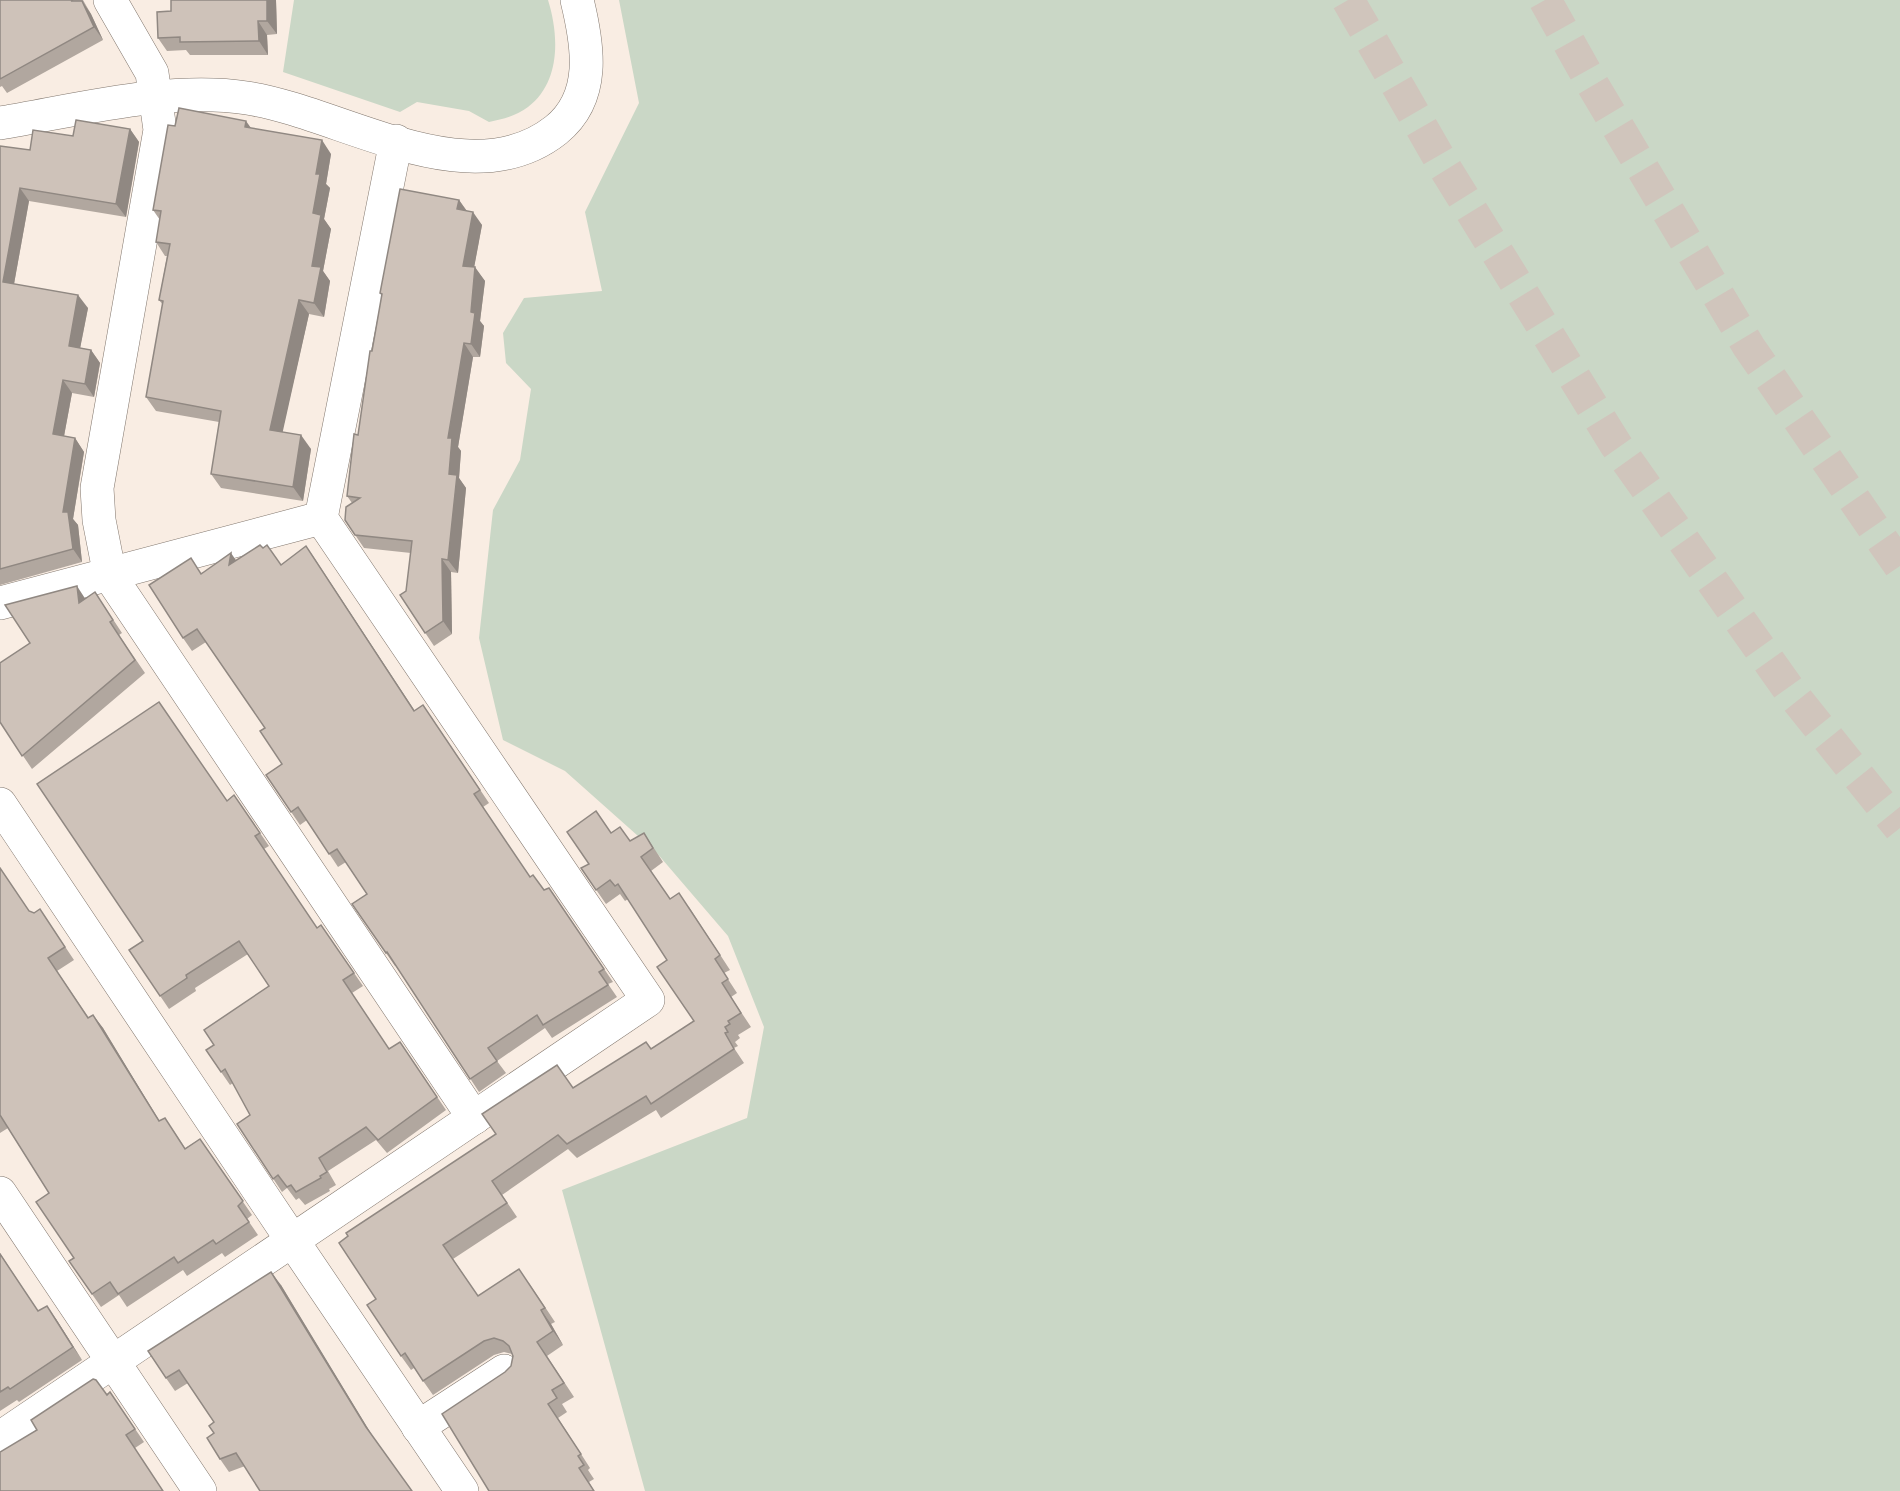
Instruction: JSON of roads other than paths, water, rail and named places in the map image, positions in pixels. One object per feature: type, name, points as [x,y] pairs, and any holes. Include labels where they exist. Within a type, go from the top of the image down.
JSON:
[{"type":"street","points":[[110,0],[152,73],[160,130],[97,488],[99,520],[110,576],[474,1118]]},
{"type":"street","points":[[0,123],[155,99],[211,95],[247,98],[278,105],[452,156],[472,158],[504,154],[547,137],[573,110],[583,92],[587,76],[586,39],[577,0]]},
{"type":"street","points":[[0,1438],[648,1000],[321,518],[396,141]]},
{"type":"street","points":[[0,603],[110,576],[321,518]]},
{"type":"street","points":[[0,804],[462,1491]]},
{"type":"street","points":[[0,1193],[200,1491]]},
{"type":"street","points":[[418,1427],[504,1371]]},
{"type":"tunnel","points":[[1348,0],[1445,168],[1616,445],[1790,691],[1900,828]]},
{"type":"tunnel","points":[[1545,0],[1591,82],[1749,347],[1900,566]]}]
